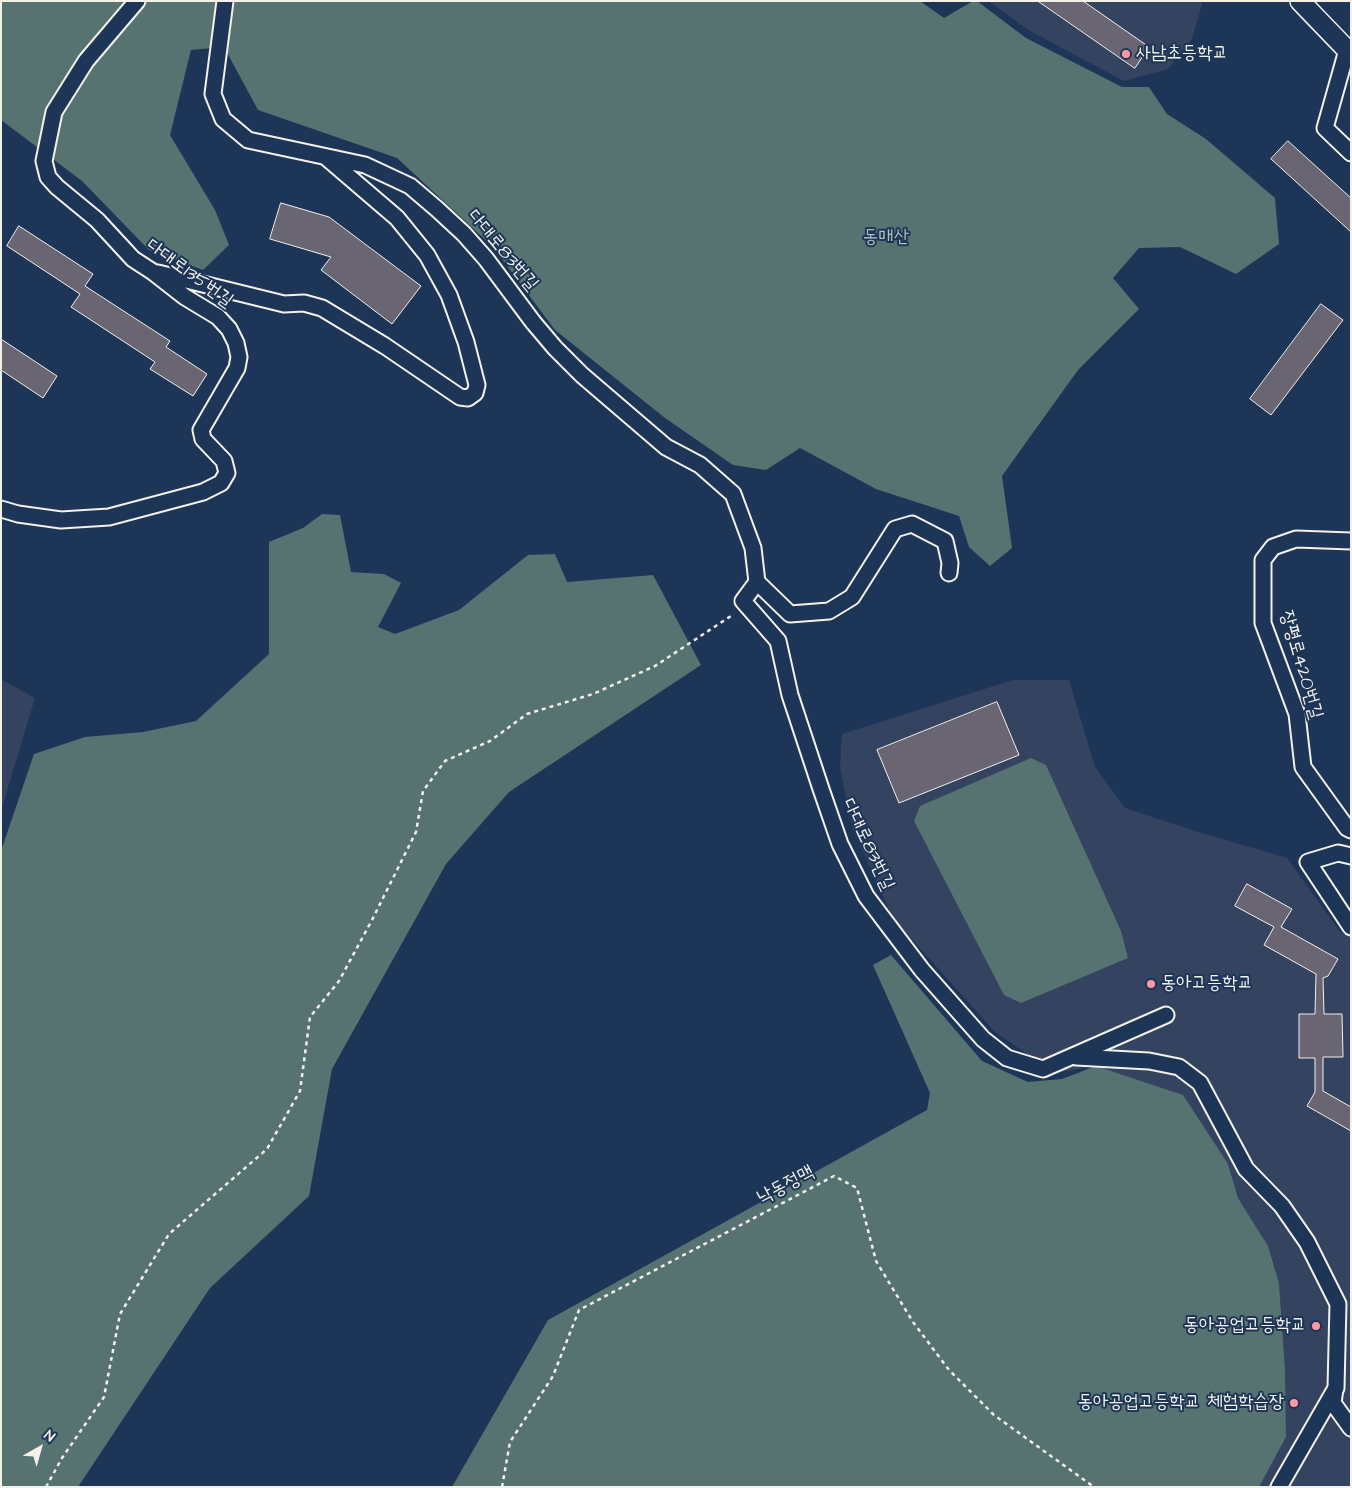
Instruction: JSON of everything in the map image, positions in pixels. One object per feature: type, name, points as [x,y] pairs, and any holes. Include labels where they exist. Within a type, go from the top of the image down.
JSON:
[{"type":"main road","points":[[1300,1],[1349,52]]},
{"type":"street","name":"다대로135번길","points":[[1,509],[18,514],[61,520],[109,517],[203,492],[221,483],[227,473],[224,461],[203,439],[201,430],[237,368],[239,357],[236,344],[229,329],[218,317],[185,297],[133,259],[97,220],[57,187],[48,177],[44,161],[54,112],[86,61],[137,1]]},
{"type":"street","name":"다대로83번길","points":[[225,1],[213,94],[223,119],[248,140],[364,165],[410,186],[438,209],[486,259],[533,322],[582,375],[666,447],[700,465],[733,494],[753,548],[757,582]]},
{"type":"street","points":[[1349,52],[1325,128],[1351,153]]},
{"type":"street","points":[[153,272],[284,304],[304,304],[322,308],[385,346],[460,397],[468,398],[475,393],[477,385],[466,342],[449,295],[427,255],[397,218],[326,157]]},
{"type":"street","points":[[743,601],[757,582],[790,614],[829,611],[852,597],[895,528],[912,524],[946,541],[950,563],[949,574]]},
{"type":"street","name":"장평로420번길","points":[[1351,541],[1296,539],[1273,547],[1263,560],[1263,623],[1297,714],[1303,767],[1347,828],[1351,830]]},
{"type":"street","name":"다대로83번길","points":[[743,601],[778,641],[790,695],[821,789],[840,844],[866,896],[922,970],[988,1044],[1006,1058],[1043,1069],[1166,1015]]},
{"type":"street","points":[[1351,856],[1338,853],[1308,862],[1351,927]]},
{"type":"street","points":[[1072,1056],[1149,1060],[1179,1067],[1200,1084],[1246,1168],[1282,1206],[1307,1242],[1338,1304],[1336,1388],[1333,1403],[1351,1428]]},
{"type":"street","points":[[1279,1487],[1336,1388]]},
{"type":"path","points":[[46,1487],[62,1458],[104,1397],[120,1314],[169,1234],[267,1149],[300,1091],[310,1017],[339,980],[372,920],[416,832],[423,791],[445,761],[490,741],[527,714],[593,694],[655,666],[733,615],[743,601]]},
{"type":"path","name":"낙동정맥","points":[[502,1487],[510,1442],[553,1376],[579,1310],[834,1176],[856,1188],[876,1261],[913,1322],[949,1370],[994,1415],[1094,1487]]},
{"type":"shaded area","name":"사남초등학교","points":[[988,1],[1203,1],[1192,39],[1168,69],[1124,81],[1030,31]]},
{"type":"shaded area","points":[[1,679],[35,698],[1,811]]},
{"type":"shaded area","name":"동아고등학교","points":[[1013,680],[1069,680],[1095,767],[1125,808],[1287,858],[1341,933],[1351,936],[1351,1487],[1259,1487],[1286,1437],[1285,1369],[1279,1283],[1268,1246],[1238,1198],[1228,1164],[1096,1066],[1055,1073],[995,1032],[893,918],[852,828],[840,767],[842,734]]},
{"type":"green space","name":"동매산","points":[[1,1],[920,1],[944,18],[973,1],[977,1],[1026,38],[1122,87],[1149,87],[1167,114],[1206,139],[1275,198],[1279,244],[1236,274],[1180,247],[1139,248],[1113,278],[1139,309],[1078,370],[1002,476],[1012,548],[990,566],[969,547],[959,516],[876,489],[800,448],[766,470],[733,465],[665,418],[555,330],[493,247],[397,158],[258,110],[224,47],[191,50],[170,135],[215,210],[229,245],[203,270],[149,250],[82,181],[1,120]]},
{"type":"green space","points":[[322,514],[340,515],[351,572],[384,574],[401,583],[378,627],[395,634],[459,610],[528,555],[555,554],[567,582],[653,575],[701,665],[509,792],[446,864],[332,1069],[309,1196],[210,1288],[78,1487],[1,1487],[1,851],[34,754],[85,737],[143,732],[196,721],[269,654],[269,542],[303,528]]},
{"type":"green space","points":[[1031,758],[1046,765],[1121,931],[1128,958],[1021,1003],[1004,995],[914,821],[920,806]]},
{"type":"green space","points":[[891,955],[982,1061],[1028,1082],[1062,1079],[1096,1066],[1183,1095],[1228,1164],[1238,1198],[1268,1246],[1279,1283],[1285,1369],[1286,1437],[1259,1487],[452,1487],[548,1320],[927,1110],[930,1093],[873,965]]},
{"type":"building","points":[[1038,1],[1083,1],[1149,47],[1135,68]]},
{"type":"building","points":[[1288,141],[1351,198],[1351,232],[1271,159]]},
{"type":"building","points":[[281,203],[329,217],[421,286],[392,324],[321,270],[331,257],[270,239]]},
{"type":"building","points":[[19,226],[93,274],[85,286],[170,341],[166,347],[207,374],[193,396],[150,369],[155,362],[71,307],[80,294],[7,246]]},
{"type":"building","points":[[1321,304],[1343,320],[1271,415],[1250,399]]},
{"type":"building","points":[[1,339],[57,376],[43,398],[1,370]]},
{"type":"building","points":[[997,702],[1019,755],[899,803],[877,750]]},
{"type":"building","points":[[1247,884],[1292,909],[1281,927],[1338,959],[1328,976],[1323,978],[1324,1014],[1342,1014],[1343,1057],[1323,1057],[1323,1091],[1351,1107],[1351,1131],[1307,1106],[1315,1092],[1315,1058],[1299,1058],[1299,1014],[1315,1014],[1316,974],[1264,945],[1274,927],[1235,906]]},
{"type":"place","name":"사남초등학교","points":[[1126,54]]},
{"type":"place","name":"동아고등학교","points":[[1151,984]]},
{"type":"place","name":"동아공업고등학교","points":[[1316,1326]]},
{"type":"place","name":"동아공업고등학교 체험학습장","points":[[1294,1403]]}]
